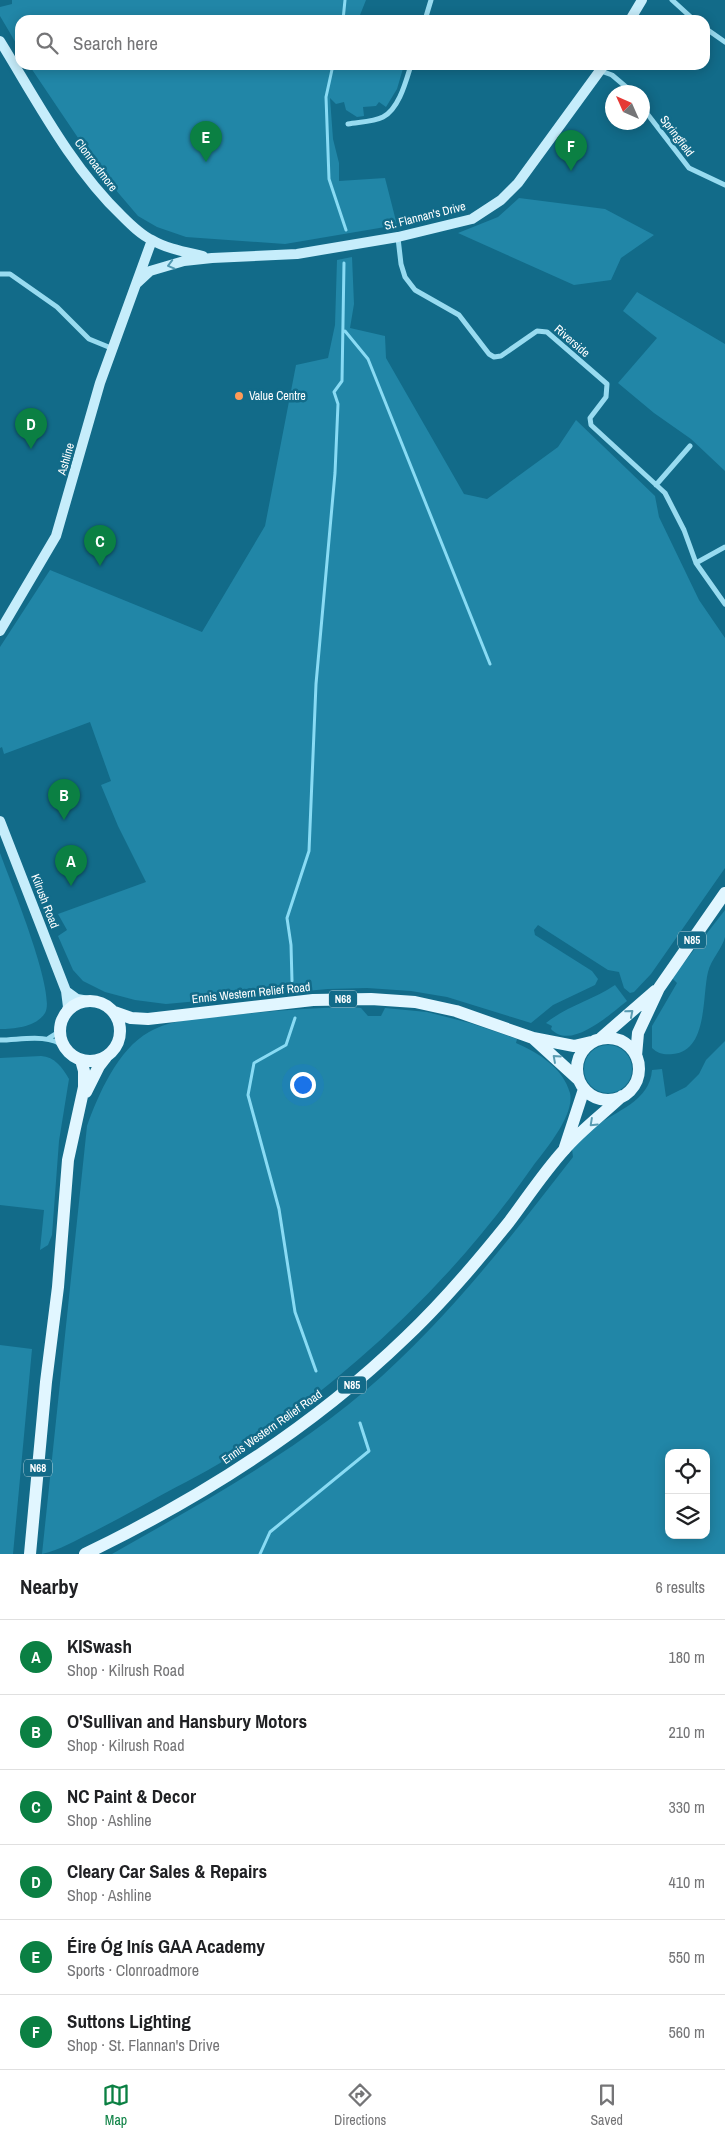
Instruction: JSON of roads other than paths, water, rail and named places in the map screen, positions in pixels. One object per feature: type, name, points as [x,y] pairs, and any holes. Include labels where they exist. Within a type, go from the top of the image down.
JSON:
[{"type":"main road","name":"N85","points":[[622,1096],[629,1091],[638,1076],[636,1056],[638,1033],[659,988],[725,893]]},
{"type":"main road","name":"N85","points":[[581,1084],[577,1069],[578,1059],[583,1049],[659,988]]},
{"type":"main road","name":"Ennis Western Relief Road","points":[[114,1012],[131,1018],[148,1019],[313,1000],[371,999],[415,1002],[456,1011],[533,1038],[574,1046],[596,1040]]},
{"type":"main road","points":[[89,1001],[76,1005],[65,1015],[61,1028],[65,1047],[81,1060],[95,1061],[108,1056]]},
{"type":"main road","name":"N68","points":[[89,1001],[98,1002],[114,1012]]},
{"type":"main road","points":[[114,1012],[120,1028],[117,1044]]},
{"type":"main road","name":"Ennis Western Relief Road","points":[[117,1044],[132,1026],[148,1019]]},
{"type":"main road","name":"Ennis Western Relief Road","points":[[533,1038],[581,1084],[565,1149]]},
{"type":"main road","points":[[596,1040],[612,1038],[622,1041],[636,1056]]},
{"type":"main road","name":"N68","points":[[80,1104],[99,1066],[117,1044]]},
{"type":"main road","name":"N68","points":[[30,1554],[46,1382],[58,1287],[68,1160],[84,1087],[84,1071],[81,1060]]},
{"type":"main road","points":[[581,1084],[592,1095],[602,1099],[622,1096]]},
{"type":"main road","name":"Ennis Western Relief Road","points":[[85,1554],[162,1513],[234,1471],[321,1412],[406,1337],[444,1297],[507,1224],[565,1149],[622,1096]]},
{"type":"street","points":[[426,15],[431,0]]},
{"type":"street","points":[[633,15],[642,0]]},
{"type":"street","points":[[672,0],[688,15]]},
{"type":"street","points":[[710,32],[725,42]]},
{"type":"street","name":"Clonroadmore","points":[[0,41],[15,65]]},
{"type":"street","name":"Clonroadmore","points":[[18,70],[88,181],[125,219],[152,240],[182,252],[212,258]]},
{"type":"street","points":[[348,124],[382,118],[390,112],[409,70]]},
{"type":"street","name":"St. Flannan's Drive","points":[[212,258],[297,254],[398,237],[472,219],[501,200],[518,183],[602,70]]},
{"type":"street","points":[[606,70],[624,85]]},
{"type":"street","name":"Springfield","points":[[650,117],[689,168],[725,185]]},
{"type":"street","name":"Riverside","points":[[398,237],[400,264],[404,277],[415,290],[459,315],[489,354],[494,357],[501,356],[537,331],[542,330],[547,332],[607,384],[606,397],[590,418],[591,425],[665,493],[684,530],[696,564],[725,604]]},
{"type":"street","name":"Ashline","points":[[0,631],[56,536],[111,348],[152,240]]},
{"type":"street","points":[[136,284],[150,271],[184,261],[212,258]]},
{"type":"street","points":[[0,274],[10,274],[57,307],[89,339],[111,348]]},
{"type":"street","points":[[656,485],[690,446]]},
{"type":"street","points":[[696,564],[725,547]]},
{"type":"street","name":"Kilrush Road","points":[[0,821],[66,991],[68,1007],[65,1015]]},
{"type":"street","points":[[66,991],[77,999],[89,1001]]},
{"type":"street","points":[[46,1039],[61,1028]]},
{"type":"street","points":[[0,1040],[46,1039],[58,1042],[65,1047]]},
{"type":"waterway","points":[[344,15],[345,0]]},
{"type":"waterway","points":[[332,70],[326,97],[329,179],[346,230]]},
{"type":"waterway","points":[[292,981],[291,945],[287,918],[309,851],[316,684],[335,473],[338,404],[334,392],[342,381],[344,263]]},
{"type":"waterway","points":[[345,331],[368,359],[490,664]]},
{"type":"waterway","points":[[295,1018],[286,1045],[254,1063],[248,1095],[279,1209],[295,1312],[316,1371]]},
{"type":"waterway","points":[[260,1554],[270,1532],[369,1451],[360,1423]]},
{"type":"place","name":"Éire Óg Inís GAA Academy","points":[[206,162]]},
{"type":"place","name":"Suttons Lighting","points":[[571,171]]},
{"type":"place","name":"Value Centre","points":[[239,396]]},
{"type":"place","name":"Cleary Car Sales & Repairs","points":[[31,449]]},
{"type":"place","name":"NC Paint & Decor","points":[[100,566]]},
{"type":"place","name":"O'Sullivan and Hansbury Motors","points":[[64,820]]},
{"type":"place","name":"KISwash","points":[[71,886]]}]
